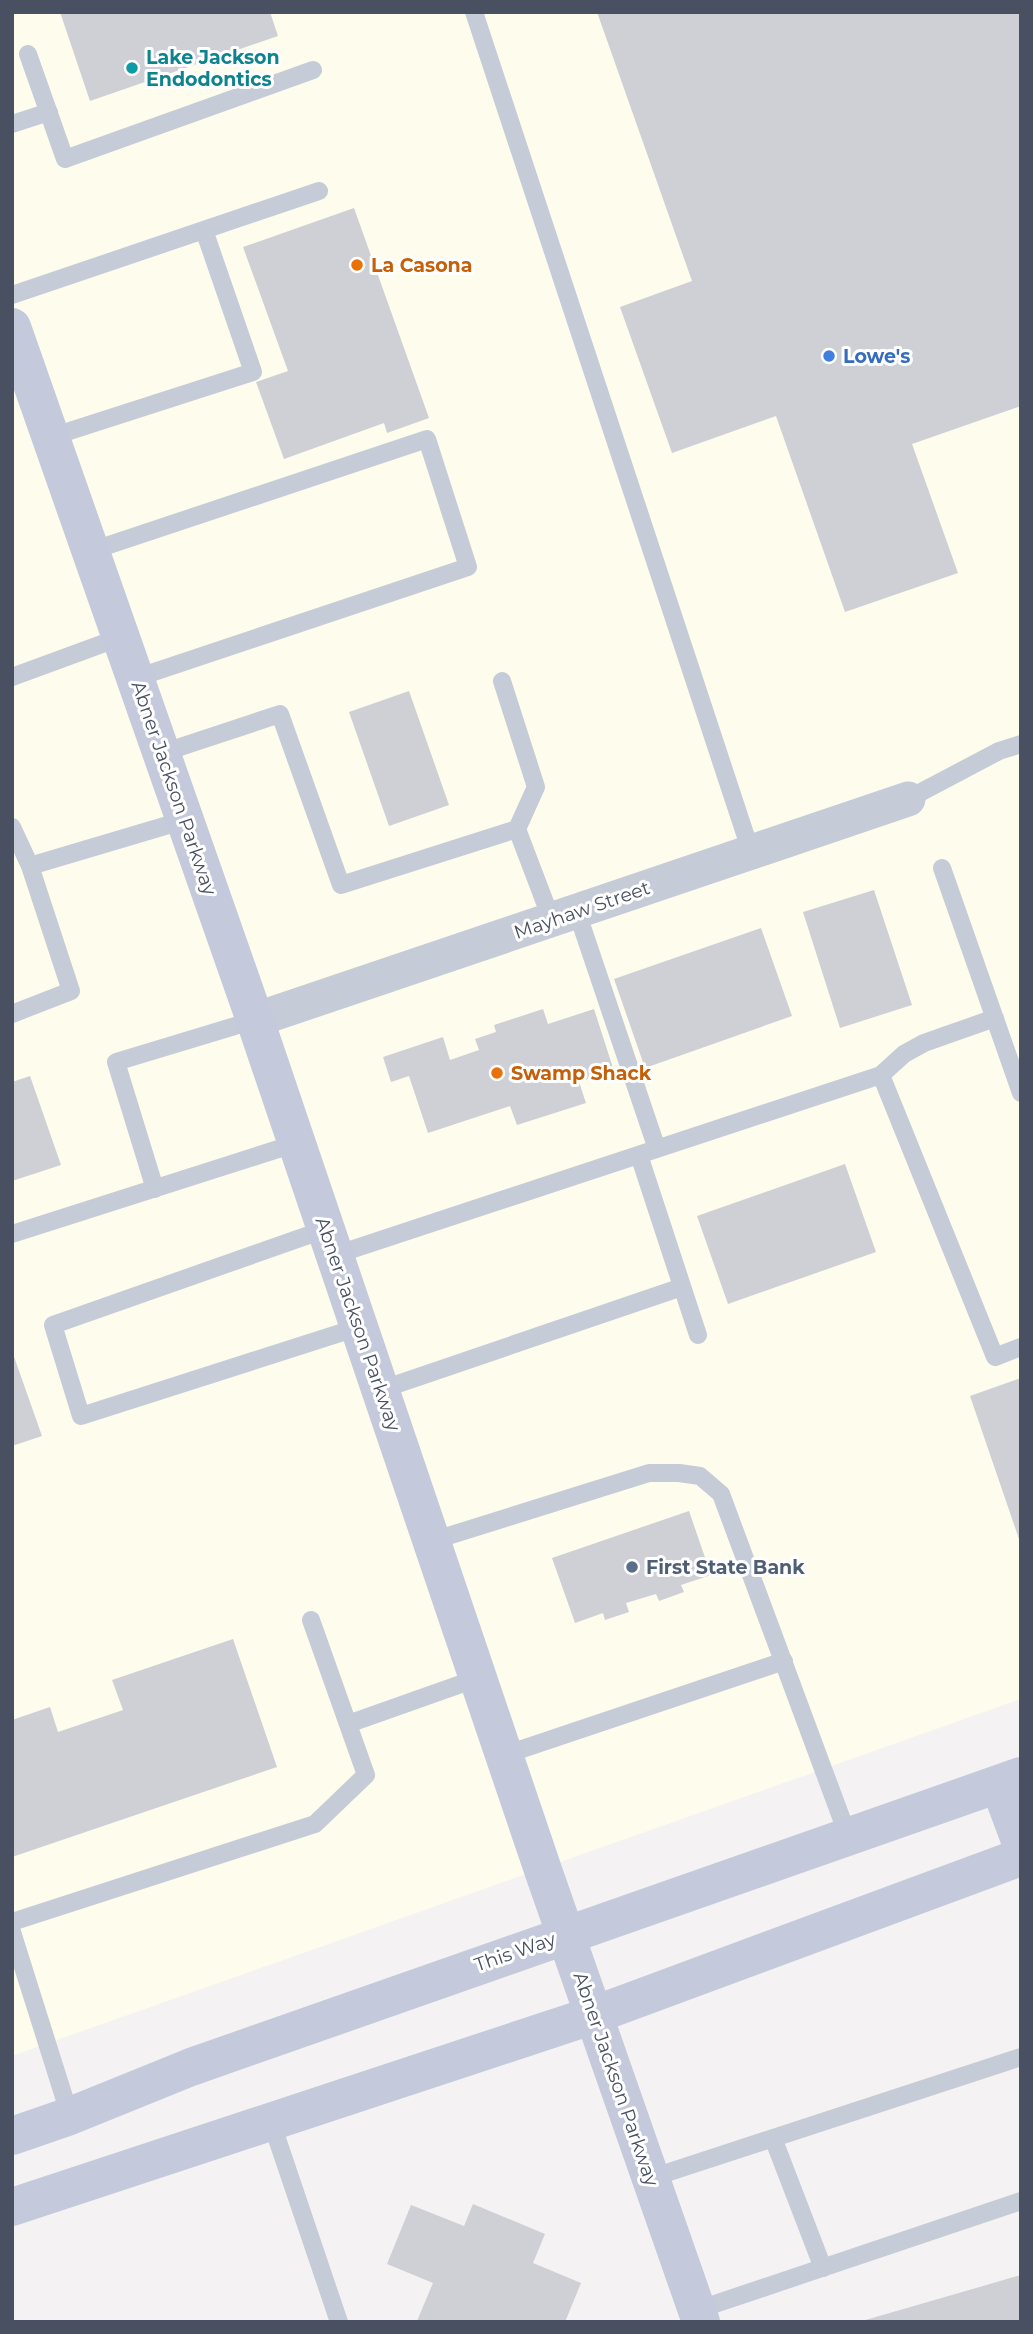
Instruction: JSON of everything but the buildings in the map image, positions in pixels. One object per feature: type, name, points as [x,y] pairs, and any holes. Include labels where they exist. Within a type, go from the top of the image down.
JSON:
[{"type":"main road","name":"Abner Jackson Parkway","points":[[12,327],[255,1020],[565,1935],[699,2316]]},
{"type":"main road","name":"This Way","points":[[12,2136],[70,2116],[191,2067],[1010,1780]]},
{"type":"main road","points":[[1010,1780],[1021,1843]]},
{"type":"main road","points":[[12,2207],[594,2015],[1021,1857]]},
{"type":"street","name":"Mayhaw Street","points":[[255,1020],[908,799]]},
{"type":"lane","points":[[474,12],[751,852]]},
{"type":"lane","points":[[29,54],[65,159],[313,70]]},
{"type":"lane","points":[[12,124],[49,112]]},
{"type":"lane","points":[[12,295],[319,191]]},
{"type":"lane","points":[[51,437],[253,373],[204,230]]},
{"type":"lane","points":[[91,551],[427,439],[468,567],[136,678]]},
{"type":"lane","points":[[12,677],[121,638]]},
{"type":"lane","points":[[162,753],[280,714],[341,885],[517,829],[536,787],[502,681]]},
{"type":"lane","points":[[908,799],[999,751],[1021,744]]},
{"type":"lane","points":[[30,866],[185,820]]},
{"type":"lane","points":[[12,827],[30,866],[71,991],[12,1014]]},
{"type":"lane","points":[[517,829],[565,917],[657,1149]]},
{"type":"lane","points":[[942,868],[1021,1093]]},
{"type":"lane","points":[[359,1327],[81,1416],[54,1325],[330,1242],[639,1155],[881,1075],[904,1054],[923,1043],[995,1018]]},
{"type":"lane","points":[[155,1189],[116,1062],[255,1020]]},
{"type":"lane","points":[[881,1075],[995,1357],[1021,1347]]},
{"type":"lane","points":[[12,1234],[297,1143]]},
{"type":"lane","points":[[639,1155],[698,1335]]},
{"type":"lane","points":[[380,1390],[682,1287]]},
{"type":"lane","points":[[432,1542],[649,1473],[700,1476],[721,1494],[848,1836]]},
{"type":"lane","points":[[12,1922],[315,1824],[366,1775],[311,1619]]},
{"type":"lane","points":[[504,1755],[784,1661]]},
{"type":"lane","points":[[348,1724],[478,1678]]},
{"type":"lane","points":[[12,1932],[70,2116]]},
{"type":"lane","points":[[651,2178],[1021,2057]]},
{"type":"lane","points":[[271,2121],[339,2322]]},
{"type":"lane","points":[[773,2138],[823,2268]]},
{"type":"lane","points":[[699,2316],[823,2268],[1021,2201]]},
{"type":"shaded area","points":[[12,12],[1021,12],[1021,1699],[12,2056]]},
{"type":"place","name":"Lake Jackson Endodontics","points":[[132,68]]},
{"type":"place","name":"La Casona","points":[[357,265]]},
{"type":"place","name":"Lowe's","points":[[829,356]]},
{"type":"place","name":"Swamp Shack","points":[[497,1073]]},
{"type":"place","name":"First State Bank","points":[[632,1567]]}]
